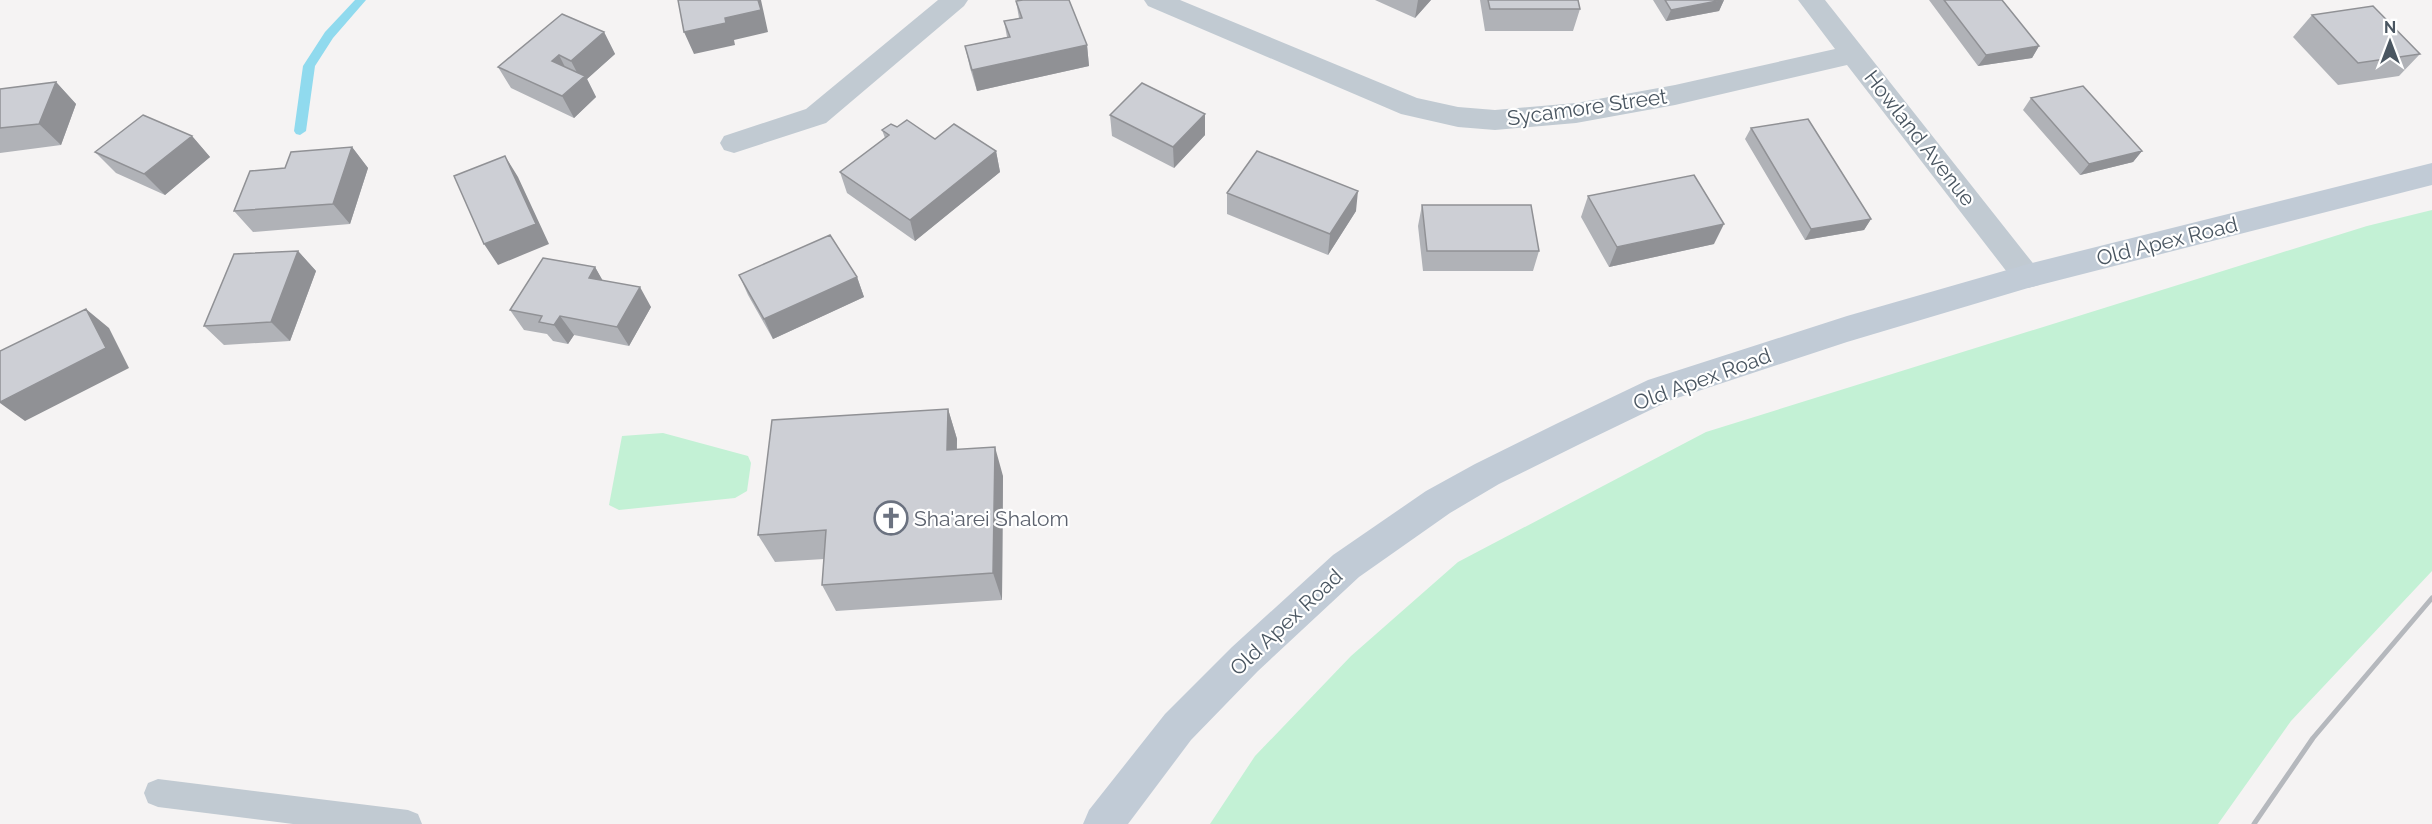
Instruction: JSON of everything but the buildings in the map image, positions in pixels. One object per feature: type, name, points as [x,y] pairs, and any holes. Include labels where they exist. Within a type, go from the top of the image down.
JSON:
[{"type":"street","points":[[734,143],[816,116],[955,0]]},
{"type":"street","name":"Sycamore Street","points":[[1157,0],[1411,107],[1467,118],[1495,120],[1576,113],[1675,95],[1854,54]]},
{"type":"street","name":"Howland Avenue","points":[[1811,0],[2028,276]]},
{"type":"street","name":"Old Apex Road","points":[[1103,824],[1178,727],[1245,659],[1346,566],[1438,502],[1497,468],[1660,390],[1847,329],[2028,276],[2432,174]]},
{"type":"lane","points":[[158,793],[408,824]]},
{"type":"green space","points":[[2432,210],[2432,571],[2291,721],[2218,824],[1210,824],[1255,756],[1351,656],[1458,562],[1706,432],[2367,226]]},
{"type":"green space","points":[[663,433],[748,456],[751,463],[747,491],[735,498],[619,510],[609,505],[622,436]]},
{"type":"waterway","points":[[300,131],[309,66],[329,35],[361,0]]},
{"type":"railway","points":[[2254,824],[2313,738],[2432,598]]},
{"type":"place","name":"Sha'arei Shalom","points":[[891,518]]}]
